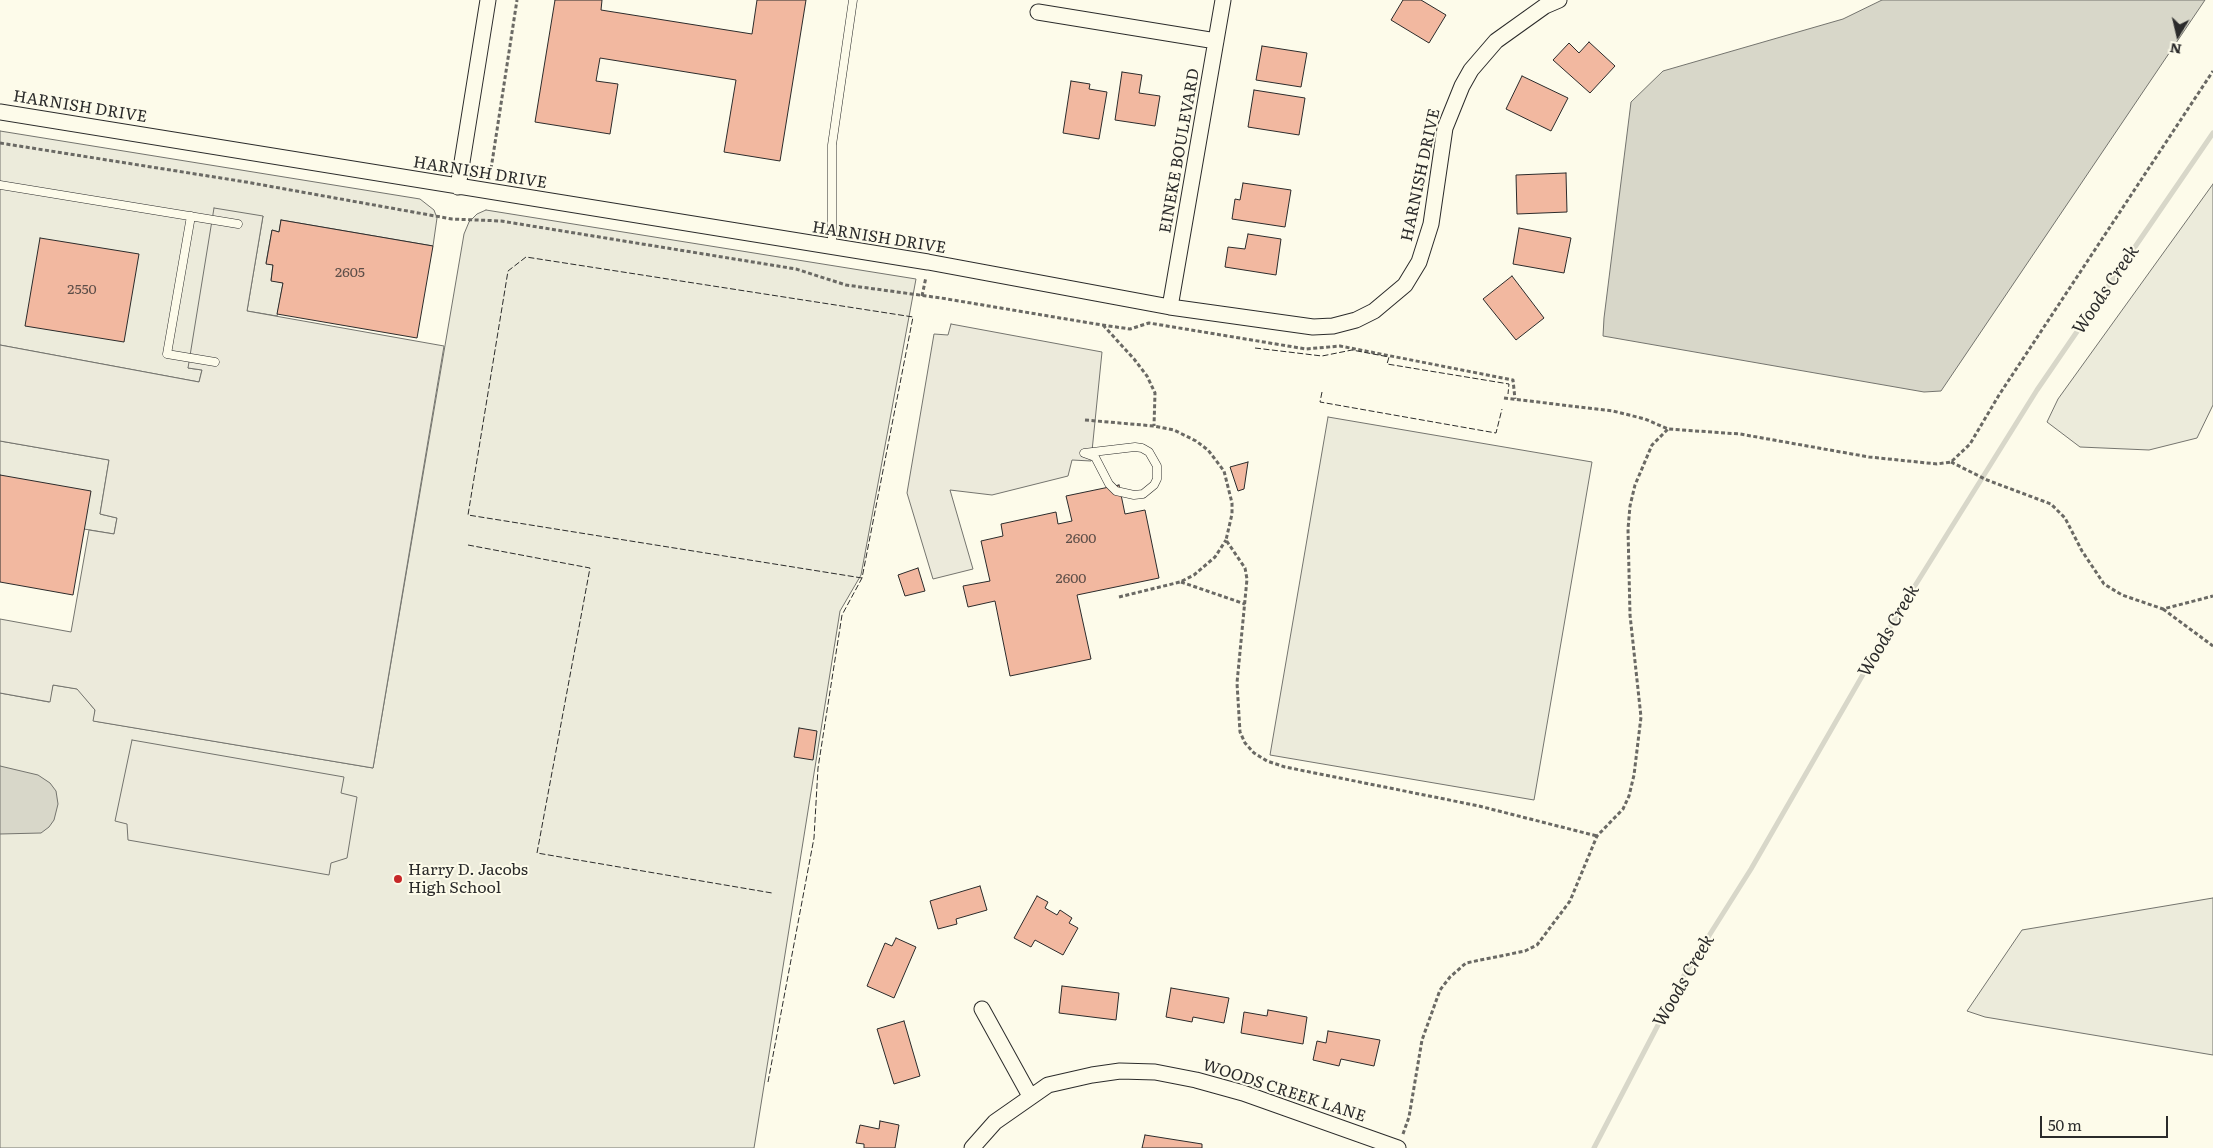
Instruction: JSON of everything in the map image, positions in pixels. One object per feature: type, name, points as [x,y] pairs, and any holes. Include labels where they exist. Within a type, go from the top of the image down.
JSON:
[{"type":"street","points":[[458,187],[488,0]]},
{"type":"street","name":"EINEKE BOULEVARD","points":[[1170,307],[1223,0]]},
{"type":"street","name":"HARNISH DRIVE","points":[[0,112],[928,262],[1170,307],[1313,327],[1333,326],[1356,320],[1374,311],[1391,299],[1405,285],[1419,262],[1432,224],[1445,128],[1462,86],[1471,70],[1496,41],[1545,6],[1559,0]]},
{"type":"street","points":[[1038,12],[1216,41]]},
{"type":"street","points":[[982,1009],[1030,1096]]},
{"type":"street","name":"WOODS CREEK LANE","points":[[972,1148],[995,1122],[1048,1085],[1092,1075],[1120,1072],[1156,1072],[1196,1080],[1243,1094],[1397,1148]]},
{"type":"lane","points":[[832,248],[832,145],[853,0]]},
{"type":"lane","points":[[0,185],[238,224]]},
{"type":"lane","points":[[191,216],[166,354],[214,362]]},
{"type":"lane","points":[[1135,447],[1142,448],[1154,458],[1157,466],[1157,479],[1154,485],[1143,494],[1134,495],[1121,492],[1108,484],[1094,457],[1084,453],[1135,447]]},
{"type":"path","points":[[491,169],[517,0]]},
{"type":"path","points":[[1504,398],[1613,411],[1645,419],[1668,429],[1740,434],[1869,457],[1937,464],[1950,462],[1970,444],[1999,395],[2213,71]]},
{"type":"path","points":[[0,143],[246,182],[452,220],[501,221],[766,264],[796,269],[846,285],[941,298],[1102,325],[1130,329],[1149,324],[1306,349],[1340,346],[1513,380],[1515,399]]},
{"type":"path","points":[[1102,325],[1147,376],[1154,393],[1154,426]]},
{"type":"path","points":[[1085,420],[1154,426],[1174,430],[1196,441],[1208,450],[1224,471],[1232,503],[1232,514],[1226,540],[1215,556],[1194,576],[1180,582],[1118,597]]},
{"type":"path","points":[[1397,1148],[1410,1118],[1422,1040],[1440,990],[1450,977],[1466,963],[1525,951],[1537,945],[1570,901],[1598,836],[1622,808],[1629,796],[1634,775],[1641,717],[1630,615],[1628,529],[1630,506],[1635,485],[1652,445],[1668,429]]},
{"type":"path","points":[[1950,462],[1987,480],[2051,504],[2065,518],[2082,551],[2104,584],[2122,595],[2163,609],[2213,646]]},
{"type":"path","points":[[1226,540],[1245,568],[1248,579],[1237,682],[1240,732],[1244,743],[1254,753],[1267,761],[1285,767],[1469,804],[1598,836]]},
{"type":"path","points":[[1180,582],[1245,604]]},
{"type":"path","points":[[2163,609],[2213,596]]},
{"type":"shaded area","points":[[1882,0],[2205,0],[1941,391],[1924,392],[1603,336],[1631,102],[1663,71],[1843,19]]},
{"type":"shaded area","points":[[0,131],[420,199],[434,210],[437,218],[433,246],[281,220],[279,232],[272,230],[266,263],[273,265],[271,280],[283,283],[277,316],[247,311],[263,216],[188,368],[202,370],[199,382],[0,345]]},
{"type":"shaded area","points":[[2213,184],[2213,405],[2197,438],[2149,450],[2080,447],[2047,422],[2058,399]]},
{"type":"shaded area","points":[[214,208],[263,216],[247,311],[444,346],[373,768],[93,721],[95,710],[77,689],[53,685],[50,702],[0,693],[0,619],[71,632],[89,530],[114,534],[117,518],[100,514],[109,460],[0,441],[0,345],[199,382],[202,370],[188,368]]},
{"type":"shaded area","name":"Harry D. Jacobs High School","points":[[486,210],[916,279],[861,575],[840,611],[754,1148],[0,1148],[0,693],[49,702],[53,685],[78,689],[95,710],[94,721],[373,768],[464,234],[469,222],[477,214]]},
{"type":"shaded area","points":[[951,324],[1102,352],[1091,461],[1072,460],[1068,476],[992,495],[950,490],[973,569],[933,579],[907,493],[934,334],[948,335]]},
{"type":"shaded area","points":[[1328,417],[1592,462],[1534,800],[1270,755]]},
{"type":"shaded area","points":[[0,441],[109,460],[100,514],[117,518],[114,534],[84,529],[0,475]]},
{"type":"shaded area","points":[[132,740],[344,777],[341,793],[357,797],[347,858],[331,863],[329,875],[128,840],[127,824],[115,821]]},
{"type":"shaded area","points":[[0,766],[38,775],[50,783],[56,791],[58,804],[54,820],[41,833],[0,834]]},
{"type":"shaded area","points":[[2213,898],[2213,1055],[1985,1017],[1967,1011],[2022,930]]},
{"type":"building","points":[[555,0],[602,0],[601,10],[752,34],[757,0],[806,0],[780,161],[724,152],[736,80],[600,58],[596,81],[618,84],[610,134],[535,122]]},
{"type":"building","points":[[1403,0],[1421,0],[1446,15],[1429,43],[1391,20]]},
{"type":"building","points":[[1589,42],[1615,66],[1590,93],[1553,60],[1569,43],[1579,53]]},
{"type":"building","points":[[1262,46],[1307,53],[1301,87],[1256,80]]},
{"type":"building","points":[[1122,72],[1142,75],[1139,93],[1160,96],[1155,126],[1115,120]]},
{"type":"building","points":[[1522,76],[1568,98],[1551,131],[1506,109]]},
{"type":"building","points":[[1071,81],[1090,84],[1089,89],[1107,92],[1099,139],[1063,133]]},
{"type":"building","points":[[1254,90],[1305,98],[1299,135],[1248,127]]},
{"type":"building","points":[[1566,173],[1567,212],[1517,214],[1516,175]]},
{"type":"building","points":[[1243,183],[1291,190],[1285,227],[1232,219],[1235,199],[1240,200]]},
{"type":"building","points":[[281,220],[433,246],[417,338],[277,314],[283,283],[271,281],[273,265],[266,264],[272,230],[279,232]]},
{"type":"building","points":[[1519,228],[1571,238],[1564,273],[1513,264]]},
{"type":"building","points":[[1248,234],[1281,239],[1276,275],[1225,267],[1228,247],[1245,249]]},
{"type":"building","points":[[40,238],[139,254],[124,342],[25,326]]},
{"type":"building","points":[[1512,276],[1544,318],[1516,340],[1483,299]]},
{"type":"building","points":[[1248,462],[1244,489],[1238,491],[1230,467]]},
{"type":"building","points":[[0,475],[91,491],[73,595],[0,582]]},
{"type":"building","points":[[1119,485],[1125,514],[1145,510],[1159,578],[1077,595],[1091,659],[1010,676],[995,601],[968,607],[963,586],[990,581],[981,541],[1003,536],[1001,524],[1056,512],[1058,524],[1072,521],[1066,496]]},
{"type":"building","points":[[918,568],[925,591],[905,596],[898,575]]},
{"type":"building","points":[[799,728],[817,731],[813,760],[794,757]]},
{"type":"building","points":[[980,886],[987,910],[956,919],[957,924],[938,929],[930,901]]},
{"type":"building","points":[[1037,896],[1048,902],[1045,908],[1057,915],[1060,910],[1072,918],[1069,923],[1078,928],[1063,955],[1035,940],[1031,947],[1014,938]]},
{"type":"building","points":[[896,938],[916,947],[894,998],[867,986],[885,943],[892,946]]},
{"type":"building","points":[[1062,986],[1119,993],[1116,1020],[1059,1013]]},
{"type":"building","points":[[1171,988],[1229,998],[1224,1023],[1193,1017],[1192,1022],[1166,1017]]},
{"type":"building","points":[[1268,1010],[1307,1017],[1303,1044],[1241,1033],[1244,1012],[1267,1016]]},
{"type":"building","points":[[904,1021],[920,1076],[894,1084],[877,1029]]},
{"type":"building","points":[[1328,1031],[1380,1040],[1374,1066],[1341,1059],[1339,1066],[1313,1060],[1317,1041],[1326,1043]]},
{"type":"building","points":[[880,1121],[899,1125],[895,1148],[864,1148],[864,1144],[856,1143],[860,1125],[879,1129]]},
{"type":"building","points":[[1145,1135],[1202,1144],[1202,1148],[1142,1148]]},
{"type":"waterway","name":"Woods Creek","points":[[1594,1148],[1683,977],[1751,869],[1903,605],[2037,390],[2213,133]]},
{"type":"fence","points":[[768,1082],[814,838],[818,768],[842,615],[862,578],[913,317],[526,257],[508,271],[468,515],[862,578]]},
{"type":"fence","points":[[1255,348],[1322,356],[1352,350],[1389,357],[1387,364],[1509,384],[1508,394]]},
{"type":"fence","points":[[1322,392],[1320,402],[1496,433],[1502,409]]},
{"type":"fence","points":[[468,545],[590,568],[537,853],[772,893]]},
{"type":"place","name":"Harry D. Jacobs High School","points":[[398,879]]}]
